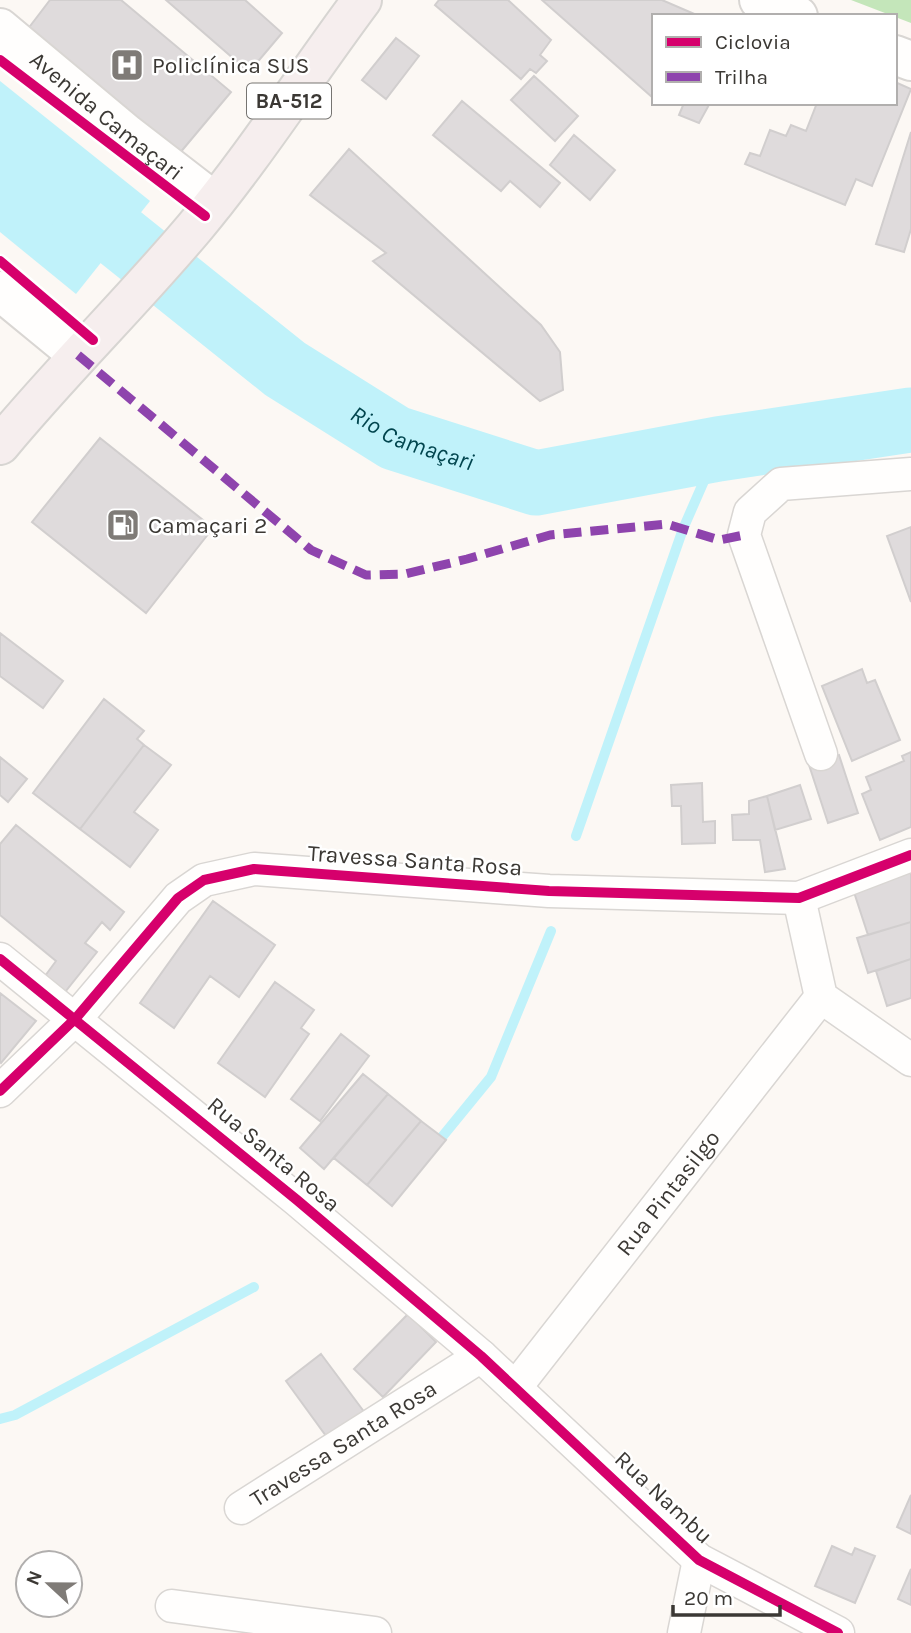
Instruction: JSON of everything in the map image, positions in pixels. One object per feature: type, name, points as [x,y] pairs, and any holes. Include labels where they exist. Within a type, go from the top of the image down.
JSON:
[{"type":"main road","name":"BA-512","points":[[0,445],[204,215],[362,0]]},
{"type":"street","points":[[759,0],[793,14]]},
{"type":"street","name":"Avenida Camaçari","points":[[0,28],[127,134],[204,215]]},
{"type":"street","points":[[0,291],[78,355]]},
{"type":"street","points":[[821,754],[744,535],[750,512],[782,484],[911,474]]},
{"type":"street","name":"Travessa Santa Rosa","points":[[0,1091],[76,1018],[178,898],[204,880],[254,869],[550,891],[799,898],[911,855]]},
{"type":"street","points":[[799,898],[821,997],[911,1060]]},
{"type":"street","name":"Rua Santa Rosa","points":[[0,959],[76,1018],[516,1388]]},
{"type":"street","name":"Rua Pintasilgo","points":[[516,1388],[821,997]]},
{"type":"street","name":"Travessa Santa Rosa","points":[[241,1508],[481,1356]]},
{"type":"street","name":"Rua Nambu","points":[[516,1388],[699,1560],[838,1633]]},
{"type":"street","points":[[684,1633],[699,1560]]},
{"type":"street","points":[[173,1606],[375,1633]]},
{"type":"green space","points":[[851,0],[911,0],[911,23],[897,18],[897,14],[888,14]]},
{"type":"water","points":[[0,81],[150,201],[76,294],[0,232]]},
{"type":"building","name":"Policlínica SUS","points":[[50,0],[121,0],[231,92],[174,160],[21,38]]},
{"type":"building","points":[[166,0],[245,0],[282,33],[249,72]]},
{"type":"building","points":[[439,0],[508,0],[551,40],[540,55],[547,61],[536,73],[530,69],[521,79],[435,5]]},
{"type":"building","points":[[542,0],[662,0],[694,14],[652,14],[652,97]]},
{"type":"building","points":[[396,38],[419,56],[386,99],[362,80]]},
{"type":"building","points":[[534,76],[578,116],[555,141],[511,100]]},
{"type":"building","points":[[897,83],[911,89],[872,186],[856,179],[845,205],[745,164],[750,153],[760,156],[770,130],[786,136],[791,125],[806,131],[816,105],[897,105]]},
{"type":"building","points":[[462,101],[560,183],[540,207],[510,181],[501,191],[433,135]]},
{"type":"building","points":[[683,105],[709,105],[699,123],[679,115]]},
{"type":"building","points":[[911,132],[911,229],[904,252],[876,244]]},
{"type":"building","points":[[574,135],[615,170],[590,200],[550,165]]},
{"type":"building","points":[[349,149],[541,325],[560,352],[563,390],[540,401],[373,261],[386,253],[310,195]]},
{"type":"building","name":"Camaçari 2","points":[[100,438],[213,528],[146,613],[32,522]]},
{"type":"building","points":[[911,527],[911,602],[887,536]]},
{"type":"building","points":[[0,633],[63,681],[43,708],[0,676]]},
{"type":"building","points":[[862,669],[867,683],[875,680],[900,740],[852,761],[822,686]]},
{"type":"building","points":[[104,699],[144,731],[137,739],[144,745],[80,829],[33,793]]},
{"type":"building","points":[[144,745],[171,765],[134,812],[158,830],[130,867],[80,829]]},
{"type":"building","points":[[911,752],[911,827],[880,840],[862,794],[871,790],[866,777],[904,761],[902,756]]},
{"type":"building","points":[[839,755],[858,813],[828,823],[809,765]]},
{"type":"building","points":[[0,757],[27,779],[8,802],[0,795]]},
{"type":"building","points":[[702,783],[703,822],[715,821],[715,843],[682,844],[681,806],[672,806],[671,785]]},
{"type":"building","points":[[800,785],[811,819],[775,830],[767,796]]},
{"type":"building","points":[[767,796],[785,869],[765,872],[760,840],[733,840],[732,815],[749,814],[749,801]]},
{"type":"building","points":[[16,825],[124,912],[110,930],[102,922],[85,943],[97,952],[65,992],[45,976],[56,961],[0,915],[0,844]]},
{"type":"building","points":[[911,869],[911,922],[868,935],[853,889]]},
{"type":"building","points":[[213,901],[275,945],[239,997],[210,976],[174,1028],[140,1003]]},
{"type":"building","points":[[911,922],[911,959],[868,973],[857,938]]},
{"type":"building","points":[[911,959],[911,998],[887,1006],[876,971]]},
{"type":"building","points":[[275,982],[314,1010],[301,1028],[309,1034],[265,1097],[218,1063]]},
{"type":"building","points":[[0,993],[36,1021],[1,1063],[0,1062]]},
{"type":"building","points":[[341,1034],[369,1056],[320,1121],[291,1099]]},
{"type":"building","points":[[363,1074],[388,1094],[324,1169],[300,1148]]},
{"type":"building","points":[[388,1094],[421,1121],[367,1185],[334,1158]]},
{"type":"building","points":[[421,1121],[446,1140],[392,1206],[367,1185]]},
{"type":"building","points":[[408,1314],[436,1342],[383,1397],[354,1369]]},
{"type":"building","points":[[321,1354],[365,1413],[329,1440],[286,1381]]},
{"type":"building","points":[[911,1495],[911,1534],[897,1527]]},
{"type":"building","points":[[832,1546],[852,1555],[855,1548],[875,1556],[855,1603],[815,1586]]},
{"type":"building","points":[[911,1569],[911,1605],[898,1599]]},
{"type":"waterway","name":"Rio Camaçari","points":[[0,141],[285,369],[395,438],[536,483],[718,449],[911,420]]},
{"type":"waterway","points":[[576,836],[683,529],[718,449]]},
{"type":"waterway","points":[[433,1148],[491,1077],[551,931]]},
{"type":"waterway","points":[[0,1419],[15,1415],[254,1287]]},
{"type":"marked path","points":[[78,355],[311,550],[366,575],[405,574],[550,535],[667,524],[719,540],[744,535]]},
{"type":"cycle path","points":[[0,60],[205,216]]},
{"type":"cycle path","points":[[0,261],[93,340]]},
{"type":"cycle path","points":[[0,1091],[76,1018],[178,898],[204,880],[254,869],[549,891],[799,898],[911,855]]},
{"type":"cycle path","points":[[0,959],[297,1200],[481,1356],[699,1560],[838,1633]]},
{"type":"place","name":"Policlínica SUS","points":[[127,65]]},
{"type":"place","name":"Camaçari 2","points":[[123,525]]}]
